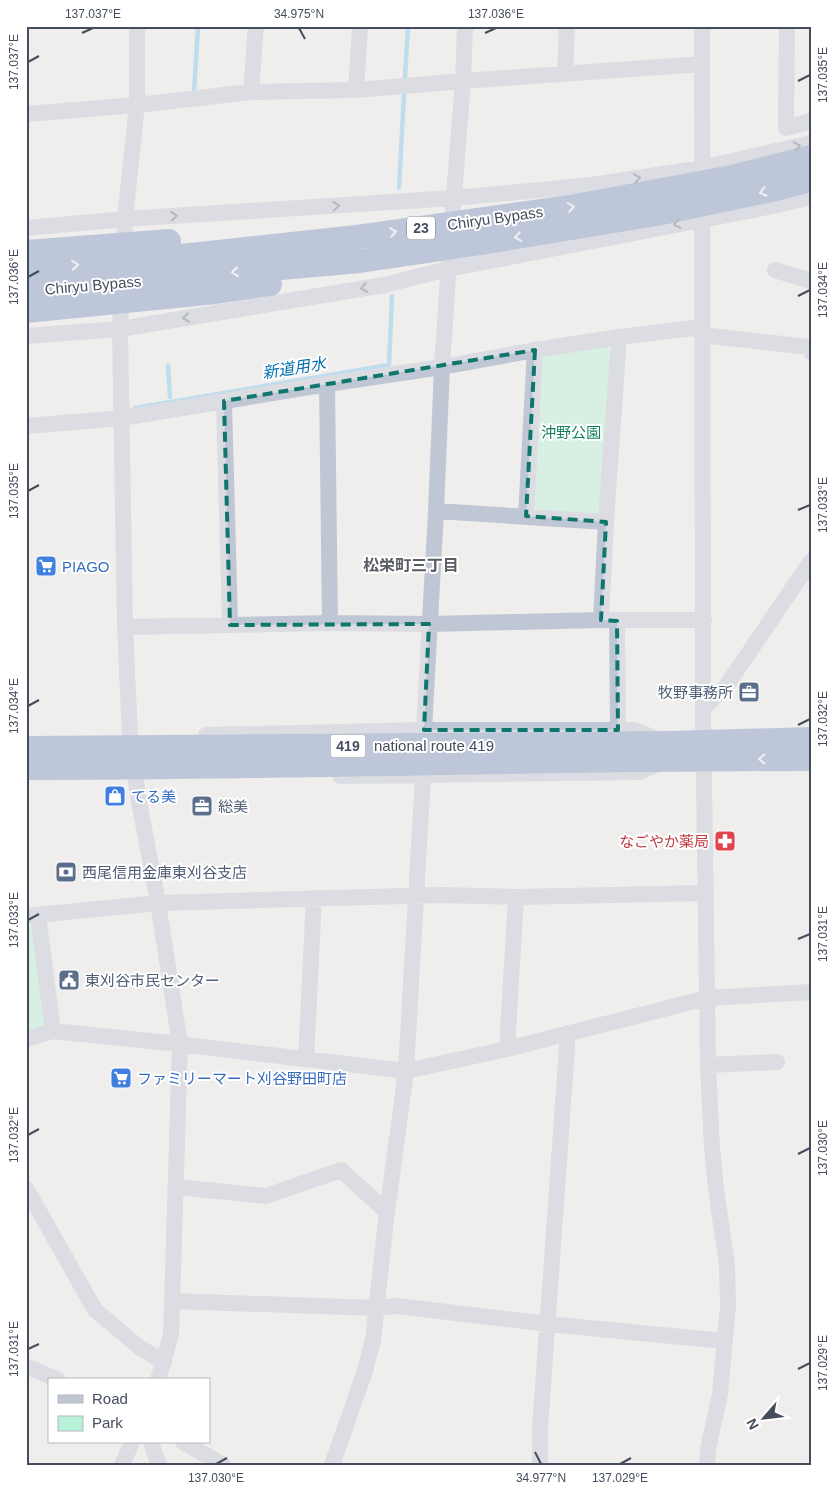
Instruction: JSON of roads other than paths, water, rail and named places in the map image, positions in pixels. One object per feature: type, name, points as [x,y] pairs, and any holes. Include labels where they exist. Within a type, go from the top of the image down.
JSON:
[{"type":"highway","name":"Chiryu Bypass","points":[[26,270],[357,237],[570,207],[732,177],[811,157]]},
{"type":"highway","name":"Chiryu Bypass","points":[[26,291],[360,261],[648,216],[811,180]]},
{"type":"highway","points":[[26,252],[317,230],[357,237]]},
{"type":"highway","points":[[26,311],[216,292],[323,276],[360,261]]},
{"type":"highway","name":"national route 419","points":[[705,751],[811,739]]},
{"type":"highway","name":"national route 419","points":[[26,748],[133,757]]},
{"type":"highway","name":"national route 419","points":[[26,768],[133,757],[705,751],[811,759]]},
{"type":"street","points":[[138,26],[137,105],[125,219],[120,329],[125,627],[133,757],[180,1044],[171,1335],[159,1378]]},
{"type":"street","points":[[251,92],[256,26]]},
{"type":"street","points":[[356,90],[360,26]]},
{"type":"street","points":[[424,730],[442,367],[463,81],[464,26]]},
{"type":"street","points":[[565,74],[567,26]]},
{"type":"street","points":[[702,26],[704,708],[708,1065],[716,1189],[726,1265],[728,1306],[720,1394],[708,1449],[707,1465]]},
{"type":"street","points":[[787,26],[786,128],[811,121]]},
{"type":"street","points":[[26,114],[137,105],[251,92],[356,90],[702,64]]},
{"type":"street","points":[[26,228],[125,219],[454,198],[592,185],[702,168],[811,143]]},
{"type":"street","points":[[26,336],[120,329],[384,285],[448,270],[811,197]]},
{"type":"street","points":[[775,270],[811,281]]},
{"type":"street","points":[[26,426],[122,418],[619,337],[702,331],[809,347],[811,352]]},
{"type":"street","points":[[618,730],[609,621],[606,522],[619,337]]},
{"type":"street","points":[[526,516],[535,350]]},
{"type":"street","points":[[326,384],[330,623]]},
{"type":"street","points":[[224,401],[230,625]]},
{"type":"street","points":[[436,511],[606,522]]},
{"type":"street","points":[[704,708],[727,685],[811,561]]},
{"type":"street","points":[[125,627],[330,623],[429,624],[704,620]]},
{"type":"street","points":[[26,741],[108,739],[133,757],[424,776],[640,772],[668,751],[634,730],[424,730],[133,757],[26,779]]},
{"type":"street","points":[[332,1465],[365,1371],[373,1340],[387,1212],[406,1071],[424,776]]},
{"type":"street","points":[[53,1031],[32,915],[158,903],[442,895],[516,897],[706,893]]},
{"type":"street","points":[[507,1049],[516,897]]},
{"type":"street","points":[[306,1059],[314,898]]},
{"type":"street","points":[[26,1039],[53,1031],[406,1071],[507,1049],[707,998],[811,992]]},
{"type":"street","points":[[540,1465],[540,1428],[568,1033]]},
{"type":"street","points":[[708,1065],[777,1062]]},
{"type":"street","points":[[176,1188],[266,1196],[341,1170],[387,1212]]},
{"type":"street","points":[[26,1188],[95,1310],[139,1347],[164,1362]]},
{"type":"street","points":[[172,1301],[376,1308],[396,1306],[548,1324],[724,1341]]},
{"type":"street","points":[[26,1366],[53,1378]]},
{"type":"street","points":[[122,1465],[131,1444]]},
{"type":"street","points":[[152,1444],[159,1465]]},
{"type":"street","points":[[187,1444],[223,1465]]},
{"type":"waterway","points":[[194,92],[198,26]]},
{"type":"waterway","name":"新道用水","points":[[405,77],[408,26]]},
{"type":"waterway","name":"新道用水","points":[[399,188],[404,94]]},
{"type":"waterway","name":"新道用水","points":[[135,408],[389,365],[392,296]]},
{"type":"waterway","points":[[168,366],[170,397]]},
{"type":"place","name":"PIAGO","points":[[46,566]]},
{"type":"place","name":"牧野事務所","points":[[749,692]]},
{"type":"place","name":"てる美","points":[[115,796]]},
{"type":"place","name":"総美","points":[[202,806]]},
{"type":"place","name":"なごやか薬局","points":[[725,841]]},
{"type":"place","name":"西尾信用金庫東刈谷支店","points":[[66,872]]},
{"type":"place","name":"東刈谷市民センター","points":[[69,980]]},
{"type":"place","name":"ファミリーマート刈谷野田町店","points":[[121,1078]]},
{"type":"district","name":"松栄町三丁目","points":[[411,565]]},
{"type":"park label","name":"沖野公園","points":[[571,432]]}]
